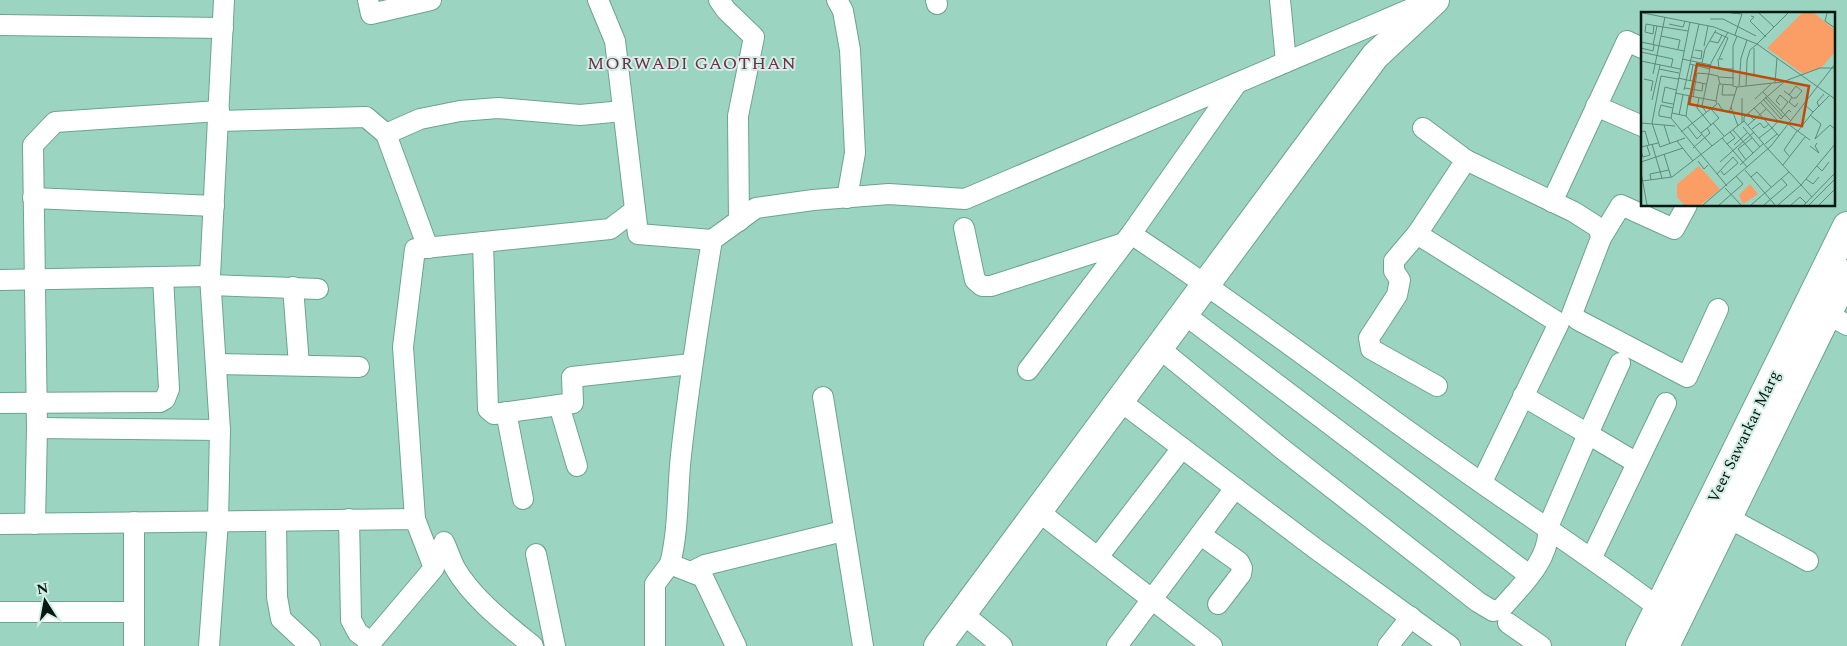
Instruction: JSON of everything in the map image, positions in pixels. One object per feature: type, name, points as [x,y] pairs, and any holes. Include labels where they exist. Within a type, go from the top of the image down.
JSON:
[{"type":"street","points":[[210,646],[218,521],[220,430],[211,281],[224,0]]},
{"type":"street","points":[[368,0],[371,14],[431,0]]},
{"type":"street","points":[[598,0],[615,41],[638,234],[712,240],[756,208],[889,194],[964,199],[1431,0]]},
{"type":"street","points":[[719,0],[726,10],[754,37],[738,116],[739,221]]},
{"type":"street","points":[[837,0],[844,11],[851,60],[855,152],[847,198]]},
{"type":"street","points":[[1280,0],[1286,62]]},
{"type":"street","points":[[938,646],[1375,56],[1435,0]]},
{"type":"street","points":[[0,25],[223,28]]},
{"type":"street","points":[[1552,202],[1627,41],[1641,48]]},
{"type":"street","points":[[1028,370],[1128,238],[1237,83]]},
{"type":"street","points":[[1596,106],[1641,126]]},
{"type":"street","points":[[386,134],[420,119],[460,111],[498,108],[580,115],[623,111]]},
{"type":"street","points":[[35,524],[38,428],[33,145],[55,122],[218,116],[366,116],[386,134],[428,248]]},
{"type":"street","points":[[1423,128],[1466,160],[1552,202],[1599,228],[1601,238]]},
{"type":"street","points":[[1437,386],[1372,349],[1369,338],[1397,295],[1400,280],[1394,271],[1394,261],[1416,234],[1466,160]]},
{"type":"street","points":[[33,198],[214,206]]},
{"type":"street","points":[[1686,206],[1674,229],[1621,205],[1601,238],[1572,314],[1578,320],[1687,377],[1718,309]]},
{"type":"street","points":[[349,520],[351,620],[358,633],[369,644],[434,568],[415,519],[403,347],[414,249],[610,229],[635,210]]},
{"type":"street","name":"Veer Sawarkar Marg","points":[[1640,646],[1814,289],[1847,226]]},
{"type":"street","points":[[964,228],[975,280],[982,286],[991,286],[1128,238],[1207,284],[1482,482],[1592,557],[1659,608]]},
{"type":"street","points":[[1416,234],[1558,323],[1482,482]]},
{"type":"street","points":[[655,646],[655,584],[670,564],[675,546],[678,485],[691,364],[712,240]]},
{"type":"street","points":[[483,242],[488,409],[494,414],[573,403],[572,377],[691,364]]},
{"type":"street","name":"Veer Sawarkar Marg","points":[[1665,646],[1727,517],[1837,319],[1847,274]]},
{"type":"street","points":[[0,403],[160,402],[165,399],[169,389],[163,277]]},
{"type":"street","points":[[0,280],[163,277],[318,289]]},
{"type":"street","points":[[293,288],[298,366]]},
{"type":"street","points":[[1184,314],[1530,575]]},
{"type":"street","points":[[1159,348],[1282,448],[1478,602],[1493,611],[1502,609],[1530,575],[1550,541],[1548,527],[1620,364]]},
{"type":"street","points":[[217,364],[359,367]]},
{"type":"street","points":[[1524,396],[1637,463]]},
{"type":"street","points":[[823,397],[843,531],[863,646]]},
{"type":"street","points":[[1120,401],[1450,646]]},
{"type":"street","points":[[1592,557],[1666,403]]},
{"type":"street","points":[[560,405],[577,466]]},
{"type":"street","points":[[506,412],[523,499]]},
{"type":"street","points":[[38,428],[220,430]]},
{"type":"street","points":[[1098,557],[1182,448]]},
{"type":"street","points":[[1117,646],[1235,488]]},
{"type":"street","points":[[1038,511],[1212,646]]},
{"type":"street","points":[[1727,517],[1808,561]]},
{"type":"street","points":[[0,524],[415,519]]},
{"type":"street","points":[[276,520],[277,597],[281,619],[310,646]]},
{"type":"street","points":[[134,522],[134,646]]},
{"type":"street","points":[[691,572],[705,566],[843,531]]},
{"type":"street","points":[[1201,534],[1239,562],[1242,568],[1241,574],[1218,604]]},
{"type":"street","points":[[444,542],[456,568],[471,589],[505,623],[533,646]]},
{"type":"street","points":[[536,554],[555,646]]},
{"type":"street","points":[[670,564],[703,577],[736,646]]},
{"type":"street","points":[[0,612],[134,612]]},
{"type":"street","points":[[962,613],[1002,646]]},
{"type":"street","points":[[1388,646],[1411,618]]},
{"type":"street","points":[[1508,623],[1540,646]]},
{"type":"district","name":"MORWADI GAOTHAN","points":[[692,63]]}]
